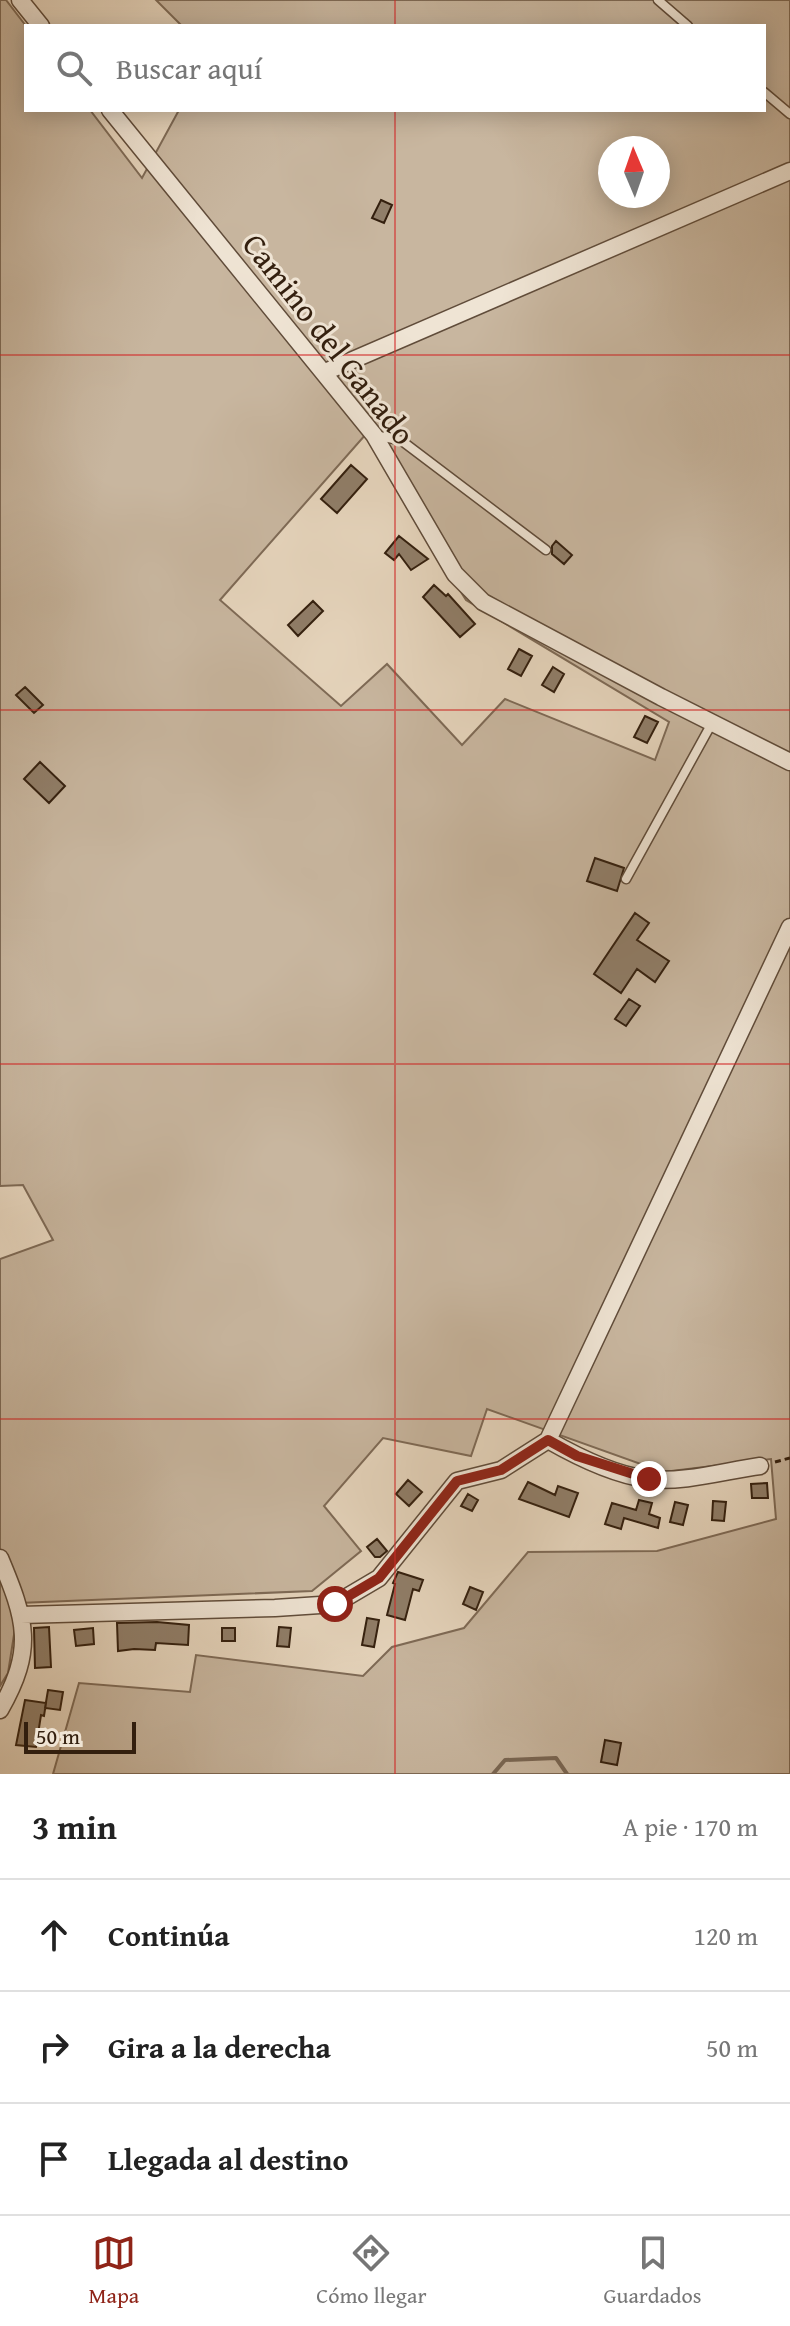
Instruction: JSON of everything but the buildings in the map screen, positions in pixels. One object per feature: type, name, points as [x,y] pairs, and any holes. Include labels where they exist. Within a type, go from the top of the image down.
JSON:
[{"type":"street","points":[[20,0],[39,24]]},
{"type":"street","name":"Camino del Ganado","points":[[112,112],[374,435],[455,574],[483,602],[790,762]]},
{"type":"street","points":[[325,372],[790,171]]},
{"type":"street","points":[[21,1615],[335,1604],[379,1578],[457,1481],[501,1470],[548,1440],[790,927]]},
{"type":"street","points":[[548,1440],[577,1456],[649,1479],[683,1479],[760,1466]]},
{"type":"street","points":[[0,1558],[19,1603],[24,1637],[21,1668],[0,1710]]},
{"type":"lane","points":[[658,0],[686,24]]},
{"type":"lane","points":[[766,94],[790,114]]},
{"type":"lane","points":[[374,435],[402,441],[546,550]]},
{"type":"lane","points":[[626,879],[712,723]]},
{"type":"shaded area","points":[[0,0],[6,0],[24,24],[24,112],[92,112],[142,178],[178,112],[766,112],[766,24],[180,24],[156,0],[790,0],[790,1774],[53,1774],[79,1683],[190,1692],[196,1655],[363,1676],[392,1647],[464,1628],[528,1552],[657,1551],[776,1519],[771,1459],[663,1472],[487,1409],[471,1456],[383,1438],[324,1506],[361,1551],[312,1591],[19,1603],[8,1673],[0,1686],[0,1259],[53,1240],[23,1185],[0,1186]],"holes":[[[366,434],[466,600],[669,722],[655,760],[505,699],[462,745],[387,664],[341,706],[220,600]]]},
{"type":"waterway","points":[[493,1774],[505,1760],[556,1758],[567,1774]]},
{"type":"route","points":[[335,1604],[379,1578],[457,1481],[501,1470],[548,1440],[577,1456],[649,1479]]}]
